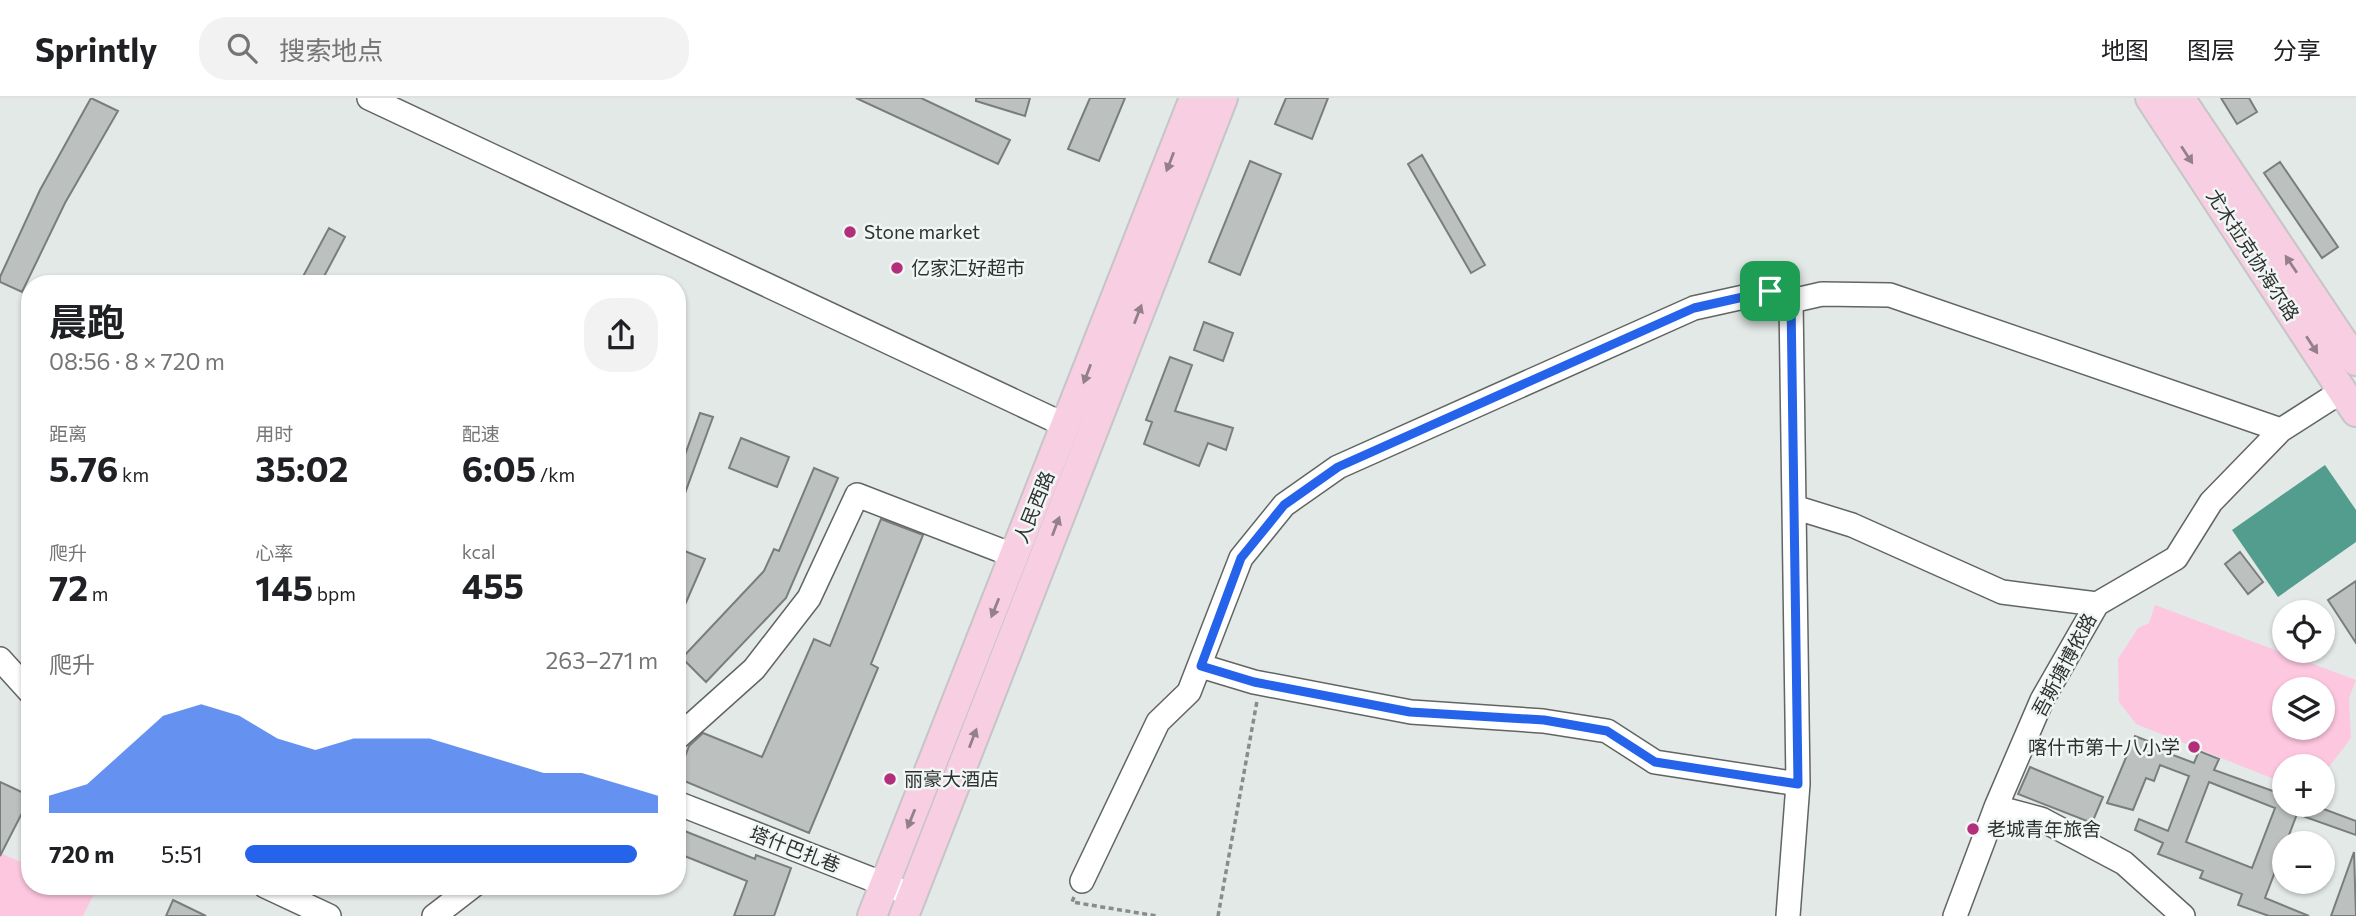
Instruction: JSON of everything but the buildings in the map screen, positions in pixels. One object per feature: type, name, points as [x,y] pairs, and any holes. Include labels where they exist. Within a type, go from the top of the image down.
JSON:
[{"type":"main road","name":"人民西路","points":[[872,916],[1195,98]]},
{"type":"main road","name":"人民西路","points":[[908,905],[1223,98]]},
{"type":"main road","name":"尤木拉克协海尔路","points":[[2150,98],[2349,402]]},
{"type":"main road","name":"尤木拉克协海尔路","points":[[2180,98],[2356,361]]},
{"type":"street","points":[[369,98],[1067,426]]},
{"type":"street","points":[[1082,881],[1158,722],[1189,692],[1241,558],[1284,505],[1338,467],[1694,308],[1770,291],[1791,301],[1822,294],[1890,295],[2281,430]]},
{"type":"street","points":[[1788,916],[1798,784],[1791,301]]},
{"type":"street","name":"吾斯塘博依路","points":[[1955,916],[1996,807],[2042,700],[2097,604],[2176,558],[2211,502],[2281,430],[2349,402]]},
{"type":"street","points":[[686,730],[754,669],[810,598],[857,495],[1015,556]]},
{"type":"street","points":[[1794,507],[1852,525],[2002,592],[2097,604]]},
{"type":"street","points":[[0,659],[21,682]]},
{"type":"street","points":[[1201,666],[1260,683],[1410,712],[1544,720],[1607,731],[1655,762],[1798,784]]},
{"type":"street","name":"塔什巴扎巷","points":[[686,807],[885,884],[908,905]]},
{"type":"street","points":[[1996,807],[2041,818],[2123,863],[2183,916]]},
{"type":"street","points":[[284,895],[329,916]]},
{"type":"street","points":[[434,916],[461,895]]},
{"type":"path","points":[[1218,916],[1260,683]]},
{"type":"path","points":[[1082,881],[1072,902],[1157,916]]},
{"type":"shaded area","points":[[2325,465],[2356,510],[2356,542],[2278,597],[2232,530]]},
{"type":"shaded area","points":[[2155,605],[2272,649],[2272,663],[2310,663],[2356,680],[2349,698],[2351,738],[2335,759],[2335,754],[2272,754],[2272,778],[2136,724],[2119,702],[2118,659],[2138,628],[2149,623]]},
{"type":"shaded area","points":[[0,853],[21,862],[21,895],[94,895],[83,916],[0,916]]},
{"type":"place","name":"Stone market","points":[[850,232]]},
{"type":"place","name":"亿家汇好超市","points":[[897,268]]},
{"type":"place","name":"喀什市第十八小学","points":[[2194,747]]},
{"type":"place","name":"丽豪大酒店","points":[[890,779]]},
{"type":"place","name":"老城青年旅舍","points":[[1973,829]]},
{"type":"route","points":[[1770,291],[1791,301],[1798,784],[1655,762],[1607,731],[1544,720],[1410,712],[1331,699],[1254,682],[1201,666],[1219,611],[1241,558],[1284,505],[1338,467],[1694,308],[1770,291]]}]
